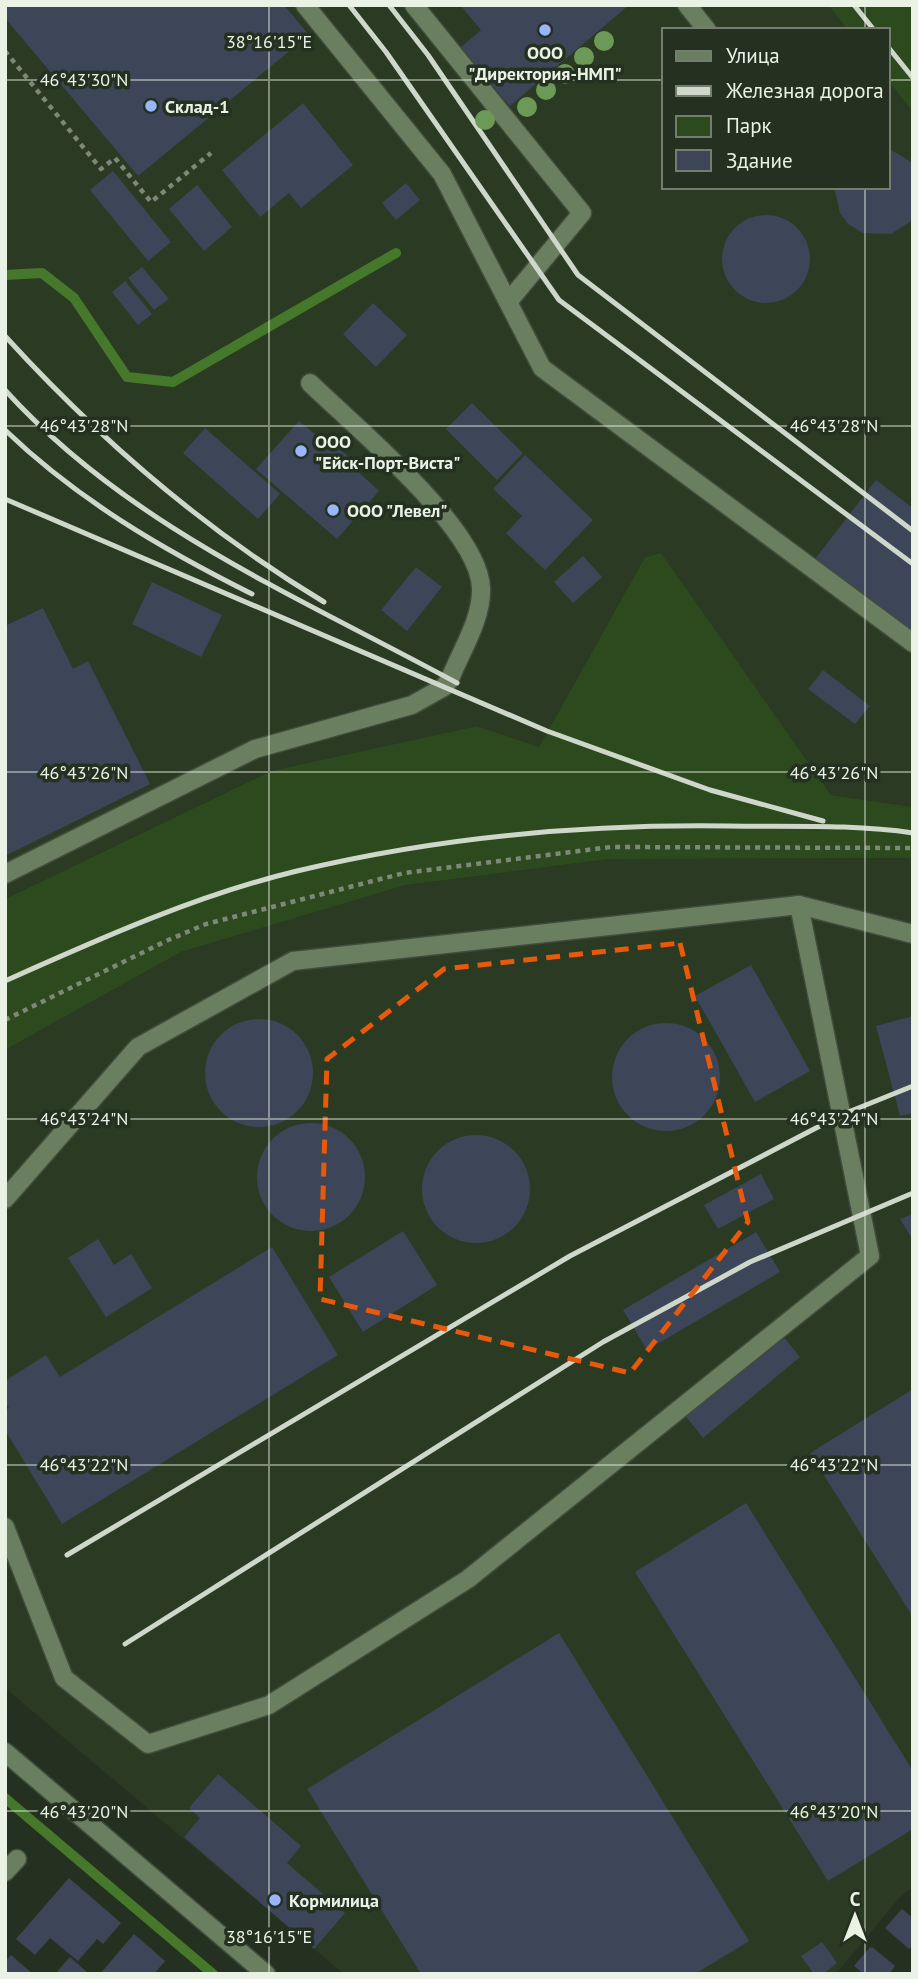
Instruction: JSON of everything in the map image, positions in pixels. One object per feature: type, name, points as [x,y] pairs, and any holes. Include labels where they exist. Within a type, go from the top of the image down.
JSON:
[{"type":"street","points":[[305,5],[442,174],[542,368],[913,643]]},
{"type":"street","points":[[414,5],[582,213],[508,302]]},
{"type":"street","points":[[687,5],[706,28]]},
{"type":"street","points":[[5,874],[255,749],[412,705],[444,687],[450,679],[480,607],[481,577],[476,563],[449,519],[310,383]]},
{"type":"street","points":[[5,1527],[64,1678],[148,1744],[269,1705],[468,1579],[870,1255],[799,905]]},
{"type":"street","points":[[5,1199],[138,1047],[293,961],[799,905],[913,934]]},
{"type":"street","points":[[5,1752],[266,1974]]},
{"type":"path","points":[[5,51],[101,169],[114,158],[150,202],[211,153]]},
{"type":"path","points":[[5,1020],[166,941],[206,925],[404,873],[611,846],[913,848]]},
{"type":"highlighted area","points":[[680,943],[748,1222],[630,1373],[320,1299],[327,1059],[444,969]]},
{"type":"shaded area","points":[[5,5],[828,5],[846,28],[662,28],[662,189],[890,189],[890,83],[913,112],[913,807],[831,795],[660,553],[645,557],[539,747],[477,726],[271,771],[5,899]]},
{"type":"shaded area","points":[[913,858],[913,1887],[900,1897],[836,1974],[344,1974],[5,1688],[5,1050],[181,952],[406,885],[609,859]]},
{"type":"green space","points":[[828,5],[913,5],[913,112],[890,83],[890,28],[846,28]]},
{"type":"green space","points":[[661,553],[831,795],[913,807],[913,858],[609,859],[406,885],[181,952],[5,1050],[5,899],[271,771],[477,726],[539,747],[645,557]]},
{"type":"building","name":"Склад-1","points":[[5,5],[284,5],[309,35],[138,176],[5,18]]},
{"type":"building","points":[[460,5],[629,5],[510,106],[460,48],[481,30]]},
{"type":"building","points":[[303,103],[353,165],[301,208],[289,193],[260,217],[222,170]]},
{"type":"building","points":[[890,149],[913,163],[913,220],[891,234],[863,233],[848,224],[840,213],[834,189],[890,189]]},
{"type":"building","points":[[113,171],[171,242],[148,261],[90,190]]},
{"type":"building","points":[[406,183],[420,200],[396,220],[382,203]]},
{"type":"building","points":[[197,185],[232,227],[204,251],[169,209]]},
{"type":"building","points":[[766,215],[791,222],[803,234],[810,259],[803,284],[791,296],[766,303],[741,296],[729,284],[722,259],[729,234],[741,222]]},
{"type":"building","points":[[142,267],[169,299],[154,310],[128,278]]},
{"type":"building","points":[[125,281],[152,314],[138,325],[112,292]]},
{"type":"building","points":[[373,303],[407,335],[376,367],[343,334]]},
{"type":"building","points":[[472,403],[523,453],[497,480],[446,429]]},
{"type":"building","points":[[299,421],[333,449],[336,446],[357,464],[354,468],[379,491],[337,539],[256,469]]},
{"type":"building","points":[[205,428],[280,494],[258,519],[183,453]]},
{"type":"building","points":[[525,455],[593,520],[545,570],[506,533],[522,516],[493,489]]},
{"type":"building","points":[[876,480],[913,508],[913,634],[815,559]]},
{"type":"building","points":[[583,556],[602,577],[573,603],[554,582]]},
{"type":"building","points":[[416,567],[442,587],[407,631],[381,610]]},
{"type":"building","points":[[152,582],[222,615],[201,657],[132,624]]},
{"type":"building","points":[[43,608],[73,669],[88,661],[150,784],[5,856],[5,626]]},
{"type":"building","points":[[823,670],[870,706],[855,724],[808,689]]},
{"type":"building","points":[[751,965],[810,1071],[755,1102],[695,996]]},
{"type":"building","points":[[913,1016],[913,1113],[900,1116],[876,1026]]},
{"type":"building","points":[[259,1019],[280,1023],[297,1035],[309,1052],[313,1073],[309,1094],[297,1111],[280,1123],[259,1127],[238,1123],[221,1111],[209,1094],[205,1073],[209,1052],[221,1035],[238,1023]]},
{"type":"building","points":[[666,1023],[687,1027],[704,1039],[716,1056],[720,1077],[716,1098],[704,1115],[687,1127],[666,1131],[645,1127],[628,1115],[616,1098],[612,1077],[616,1056],[628,1039],[645,1027]]},
{"type":"building","points":[[311,1123],[332,1127],[349,1139],[361,1156],[365,1177],[361,1198],[349,1215],[332,1227],[311,1231],[290,1227],[273,1215],[261,1198],[257,1177],[261,1156],[273,1139],[290,1127]]},
{"type":"building","points":[[476,1135],[497,1139],[514,1151],[526,1168],[530,1189],[526,1210],[514,1227],[497,1239],[476,1243],[455,1239],[438,1227],[426,1210],[422,1189],[426,1168],[438,1151],[455,1139]]},
{"type":"building","points":[[761,1174],[774,1199],[718,1229],[704,1205]]},
{"type":"building","points":[[913,1214],[913,1240],[900,1219]]},
{"type":"building","points":[[403,1231],[437,1285],[363,1332],[329,1277]]},
{"type":"building","points":[[756,1232],[780,1272],[647,1350],[623,1310]]},
{"type":"building","points":[[98,1239],[114,1265],[131,1254],[152,1288],[106,1317],[68,1258]]},
{"type":"building","points":[[272,1247],[338,1355],[62,1524],[5,1430],[5,1410],[9,1408],[5,1402],[5,1381],[46,1355],[60,1377]]},
{"type":"building","points":[[774,1325],[800,1357],[703,1438],[677,1405]]},
{"type":"building","points":[[913,1389],[913,1617],[810,1453]]},
{"type":"building","points":[[746,1503],[913,1771],[913,1829],[828,1881],[635,1572]]},
{"type":"building","points":[[559,1633],[749,1941],[695,1974],[421,1974],[307,1789]]},
{"type":"building","points":[[218,1774],[301,1846],[287,1863],[345,1913],[314,1949],[184,1837],[200,1818],[189,1808]]},
{"type":"building","points":[[69,1878],[121,1923],[103,1944],[97,1939],[78,1961],[50,1938],[35,1955],[16,1939]]},
{"type":"building","points":[[902,1909],[913,1918],[913,1945],[909,1949],[885,1928]]},
{"type":"building","points":[[134,1934],[165,1961],[154,1974],[100,1974]]},
{"type":"building","points":[[822,1942],[837,1963],[823,1974],[814,1974],[801,1956]]},
{"type":"building","points":[[871,1946],[895,1966],[889,1974],[864,1974],[854,1966]]},
{"type":"building","points":[[11,1955],[33,1974],[5,1974],[5,1962]]},
{"type":"building","points":[[70,1957],[89,1974],[55,1974]]},
{"type":"waterway","points":[[5,275],[42,273],[74,298],[127,377],[173,382],[396,253]]},
{"type":"waterway","points":[[5,1798],[213,1974]]},
{"type":"railway","points":[[349,5],[386,52],[559,300],[913,564]]},
{"type":"railway","points":[[389,5],[428,55],[578,275],[913,531]]},
{"type":"railway","points":[[854,5],[872,28]]},
{"type":"railway","points":[[890,49],[913,78]]},
{"type":"railway","points":[[5,336],[77,411],[155,481],[237,545],[324,602]]},
{"type":"railway","points":[[5,390],[53,438],[105,481],[160,520],[277,588],[457,683]]},
{"type":"railway","points":[[5,430],[62,479],[122,521],[252,594]]},
{"type":"railway","points":[[5,499],[547,731],[710,790],[823,821]]},
{"type":"railway","points":[[5,981],[112,934],[222,892],[297,871],[404,849],[511,835],[619,827],[820,826],[913,833]]},
{"type":"railway","points":[[67,1555],[570,1256],[841,1115],[913,1086]]},
{"type":"railway","points":[[125,1644],[603,1342],[750,1262],[913,1193]]},
{"type":"place","name":"ООО \"Директория-НМП\"","points":[[545,30]]},
{"type":"place","name":"Склад-1","points":[[151,106]]},
{"type":"place","name":"ООО \"Ейск-Порт-Виста\"","points":[[301,451]]},
{"type":"place","name":"ООО \"Левел\"","points":[[333,510]]},
{"type":"place","name":"Кормилица","points":[[275,1900]]}]
